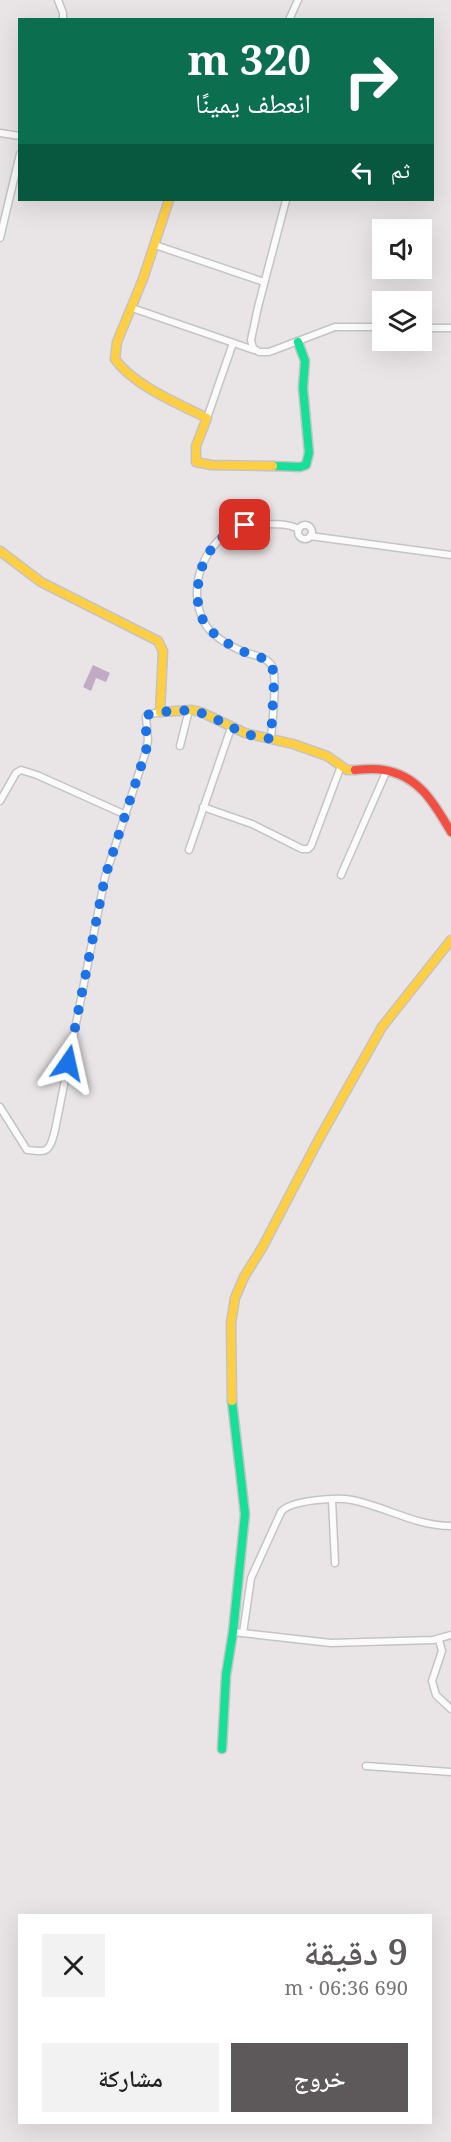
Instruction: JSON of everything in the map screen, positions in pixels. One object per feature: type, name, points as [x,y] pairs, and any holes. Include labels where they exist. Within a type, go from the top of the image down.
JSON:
[{"type":"street","points":[[58,0],[63,18]]},
{"type":"street","points":[[290,18],[298,0]]},
{"type":"street","points":[[0,133],[18,136]]},
{"type":"street","points":[[0,238],[18,163]]},
{"type":"street","points":[[170,201],[132,308],[114,349],[115,360],[120,368],[207,418]]},
{"type":"street","points":[[255,350],[251,340],[286,201]]},
{"type":"street","points":[[155,245],[264,282]]},
{"type":"street","points":[[132,308],[232,343],[269,352],[334,327],[372,327]]},
{"type":"street","points":[[432,328],[451,328]]},
{"type":"street","points":[[232,343],[194,454],[194,460],[199,464],[306,465],[309,453],[303,388],[305,361],[298,342]]},
{"type":"street","points":[[271,739],[273,668],[265,659],[236,648],[209,630],[202,620],[198,606],[201,567],[207,554],[220,539],[232,530],[255,523],[287,525],[299,529],[308,526],[311,531],[310,536],[451,555]]},
{"type":"street","points":[[0,551],[41,582],[137,628],[158,641],[163,651],[160,712]]},
{"type":"street","points":[[180,746],[189,710]]},
{"type":"street","points":[[0,1107],[27,1150],[48,1149],[59,1110],[102,892],[146,751],[147,715],[189,710],[210,716],[245,734],[293,744],[327,756],[351,771],[387,770],[406,776],[424,792],[451,832]]},
{"type":"street","points":[[189,850],[231,728]]},
{"type":"street","points":[[203,807],[252,824],[302,849],[308,849],[341,766]]},
{"type":"street","points":[[0,801],[16,773],[21,770],[126,814]]},
{"type":"street","points":[[341,875],[387,770]]},
{"type":"street","points":[[222,1749],[226,1675],[233,1632],[245,1514],[232,1415],[231,1323],[235,1298],[244,1277],[262,1248],[319,1139],[389,1016],[451,940]]},
{"type":"street","points":[[332,1500],[335,1563]]},
{"type":"street","points":[[243,1633],[251,1578],[281,1512],[289,1505],[351,1500],[417,1522],[451,1527]]},
{"type":"street","points":[[233,1632],[331,1643],[439,1640],[451,1637]]},
{"type":"street","points":[[439,1640],[442,1651],[432,1681],[436,1695],[451,1709]]},
{"type":"street","points":[[366,1766],[451,1772]]},
{"type":"shaded area","points":[[93,665],[110,673],[106,682],[96,678],[91,691],[83,687]]},
{"type":"traffic: fast","points":[[273,466],[300,467],[306,465],[309,453],[303,388],[305,361],[298,342]]},
{"type":"traffic: fast","points":[[222,1749],[226,1675],[233,1632],[245,1514],[232,1401]]},
{"type":"traffic: slow","points":[[169,201],[143,279],[117,342],[115,359],[133,377],[145,385],[207,418],[196,446],[196,462],[211,465],[273,466]]},
{"type":"traffic: slow","points":[[0,551],[41,582],[158,641],[163,651],[160,712],[192,710],[201,712],[245,733],[293,744],[327,756],[347,770],[355,770]]},
{"type":"traffic: slow","points":[[232,1401],[231,1323],[235,1298],[244,1277],[382,1027],[451,940]]},
{"type":"traffic: jam","points":[[355,770],[381,769],[407,778],[432,801],[451,832]]},
{"type":"route","points":[[68,1063],[105,877],[146,751],[148,740],[145,720],[147,715],[192,710],[210,716],[245,734],[271,739],[274,680],[272,664],[236,648],[209,630],[202,620],[198,606],[199,576],[207,554],[220,539],[232,530],[245,525]]}]
